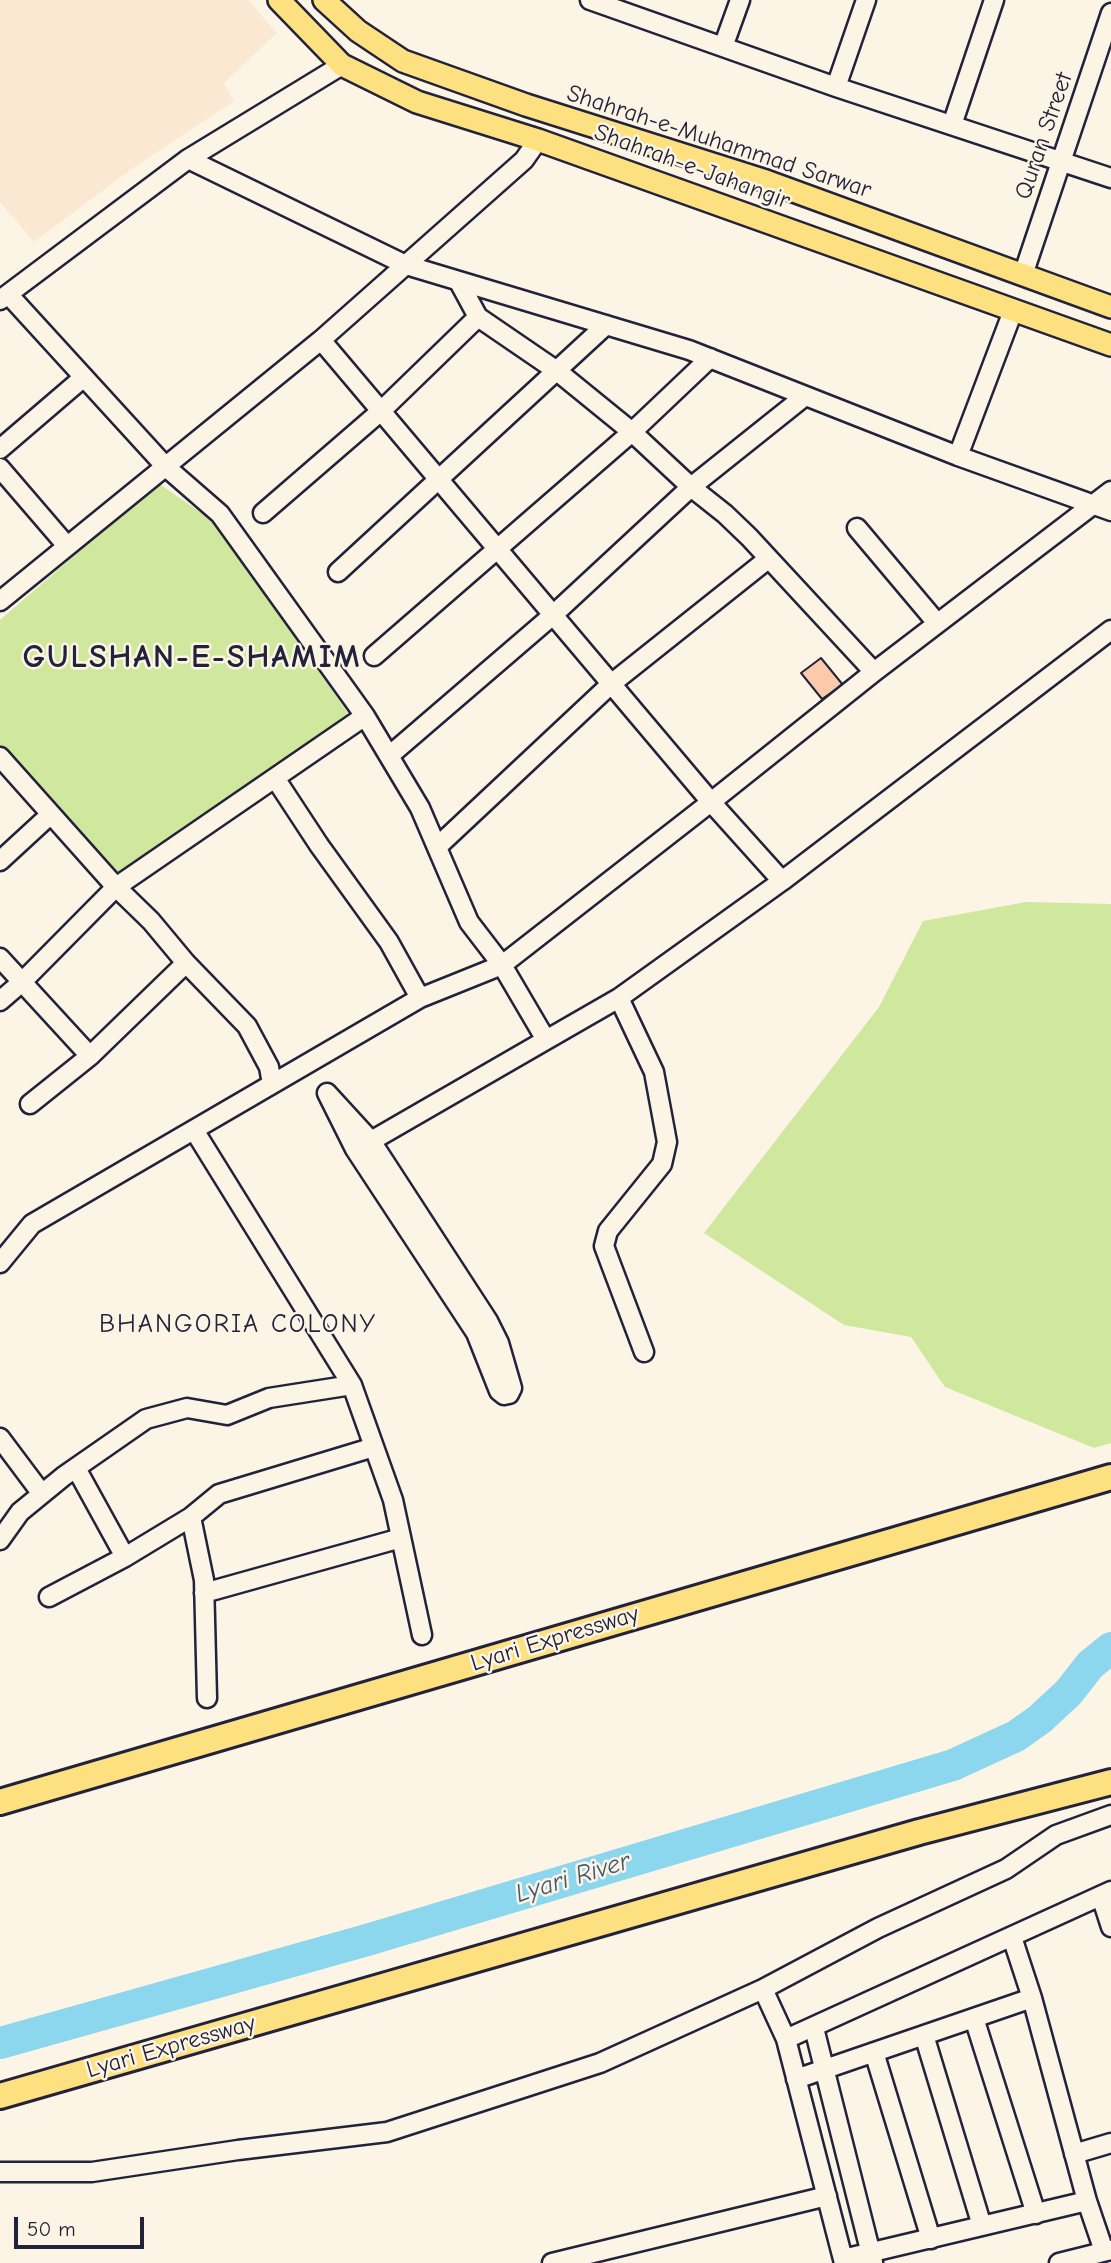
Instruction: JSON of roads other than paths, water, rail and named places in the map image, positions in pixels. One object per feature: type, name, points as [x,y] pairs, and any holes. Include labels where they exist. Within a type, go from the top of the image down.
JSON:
[{"type":"highway","name":"Lyari Expressway","points":[[0,1802],[1111,1476]]},
{"type":"highway","name":"Lyari Expressway","points":[[0,2096],[932,1829],[1111,1782]]},
{"type":"main road","name":"Shahrah-e-Jahangir","points":[[279,0],[342,65],[417,102],[538,140],[1111,345]]},
{"type":"main road","name":"Shahrah-e-Muhammad Sarwar","points":[[324,0],[358,31],[403,61],[526,105],[766,181],[1111,307]]},
{"type":"street","points":[[590,0],[616,4],[723,47],[836,87],[1111,177]]},
{"type":"street","points":[[723,47],[740,0]]},
{"type":"street","points":[[836,87],[866,0]]},
{"type":"street","points":[[952,125],[994,0]]},
{"type":"street","name":"Quran Street","points":[[1023,275],[1111,13]]},
{"type":"street","points":[[342,65],[188,159],[4,297],[84,377],[166,467],[220,514],[366,716],[420,808],[469,922],[502,965],[546,1040]]},
{"type":"street","points":[[0,601],[321,340],[524,160],[538,140]]},
{"type":"street","points":[[188,159],[406,265],[710,358],[958,456],[1111,511]]},
{"type":"street","points":[[459,282],[478,317],[556,371],[632,432],[741,529],[874,672]]},
{"type":"street","points":[[958,456],[1013,311]]},
{"type":"street","points":[[263,513],[381,411],[478,317]]},
{"type":"street","points":[[338,572],[606,326]]},
{"type":"street","points":[[321,340],[711,802],[782,881]]},
{"type":"street","points":[[374,656],[632,432],[710,358]]},
{"type":"street","points":[[0,449],[84,377]]},
{"type":"street","points":[[389,755],[553,615],[691,487],[805,396]]},
{"type":"street","points":[[0,468],[67,546]]},
{"type":"street","points":[[0,1263],[32,1224],[421,998],[502,965],[874,672],[1111,491]]},
{"type":"street","points":[[857,528],[937,623]]},
{"type":"street","points":[[437,847],[611,684],[768,559]]},
{"type":"street","points":[[371,1141],[619,998],[782,881],[1111,630]]},
{"type":"street","points":[[0,1001],[116,887],[366,716]]},
{"type":"street","points":[[0,757],[116,887],[151,921],[186,963],[247,1026],[269,1067],[272,1084]]},
{"type":"street","points":[[275,778],[319,845],[390,942],[421,998]]},
{"type":"street","points":[[0,860],[51,814]]},
{"type":"street","points":[[0,958],[89,1056]]},
{"type":"street","points":[[30,1104],[89,1056],[186,963]]},
{"type":"street","points":[[619,998],[654,1072],[667,1143],[662,1164],[608,1231],[604,1246],[644,1352]]},
{"type":"street","points":[[327,1093],[371,1141],[488,1321],[499,1343],[512,1388],[509,1394],[501,1394],[499,1391],[476,1332],[355,1149],[327,1093]]},
{"type":"street","points":[[194,1130],[352,1385],[393,1500],[422,1635]]},
{"type":"street","points":[[0,1540],[20,1512],[76,1468],[146,1419],[187,1408],[227,1415],[269,1398],[352,1385]]},
{"type":"street","points":[[0,1438],[42,1494]]},
{"type":"street","points":[[49,1597],[125,1557],[191,1517],[219,1494],[374,1447]]},
{"type":"street","points":[[76,1468],[125,1557]]},
{"type":"street","points":[[191,1517],[204,1580],[206,1698]]},
{"type":"street","points":[[204,1592],[401,1538]]},
{"type":"street","points":[[0,2172],[92,2172],[238,2150],[387,2132],[600,2063],[763,1989],[878,1928],[1006,1869],[1056,1836],[1111,1815]]},
{"type":"street","points":[[786,2039],[1106,1893],[1111,1927]]},
{"type":"street","points":[[1012,1937],[1032,1998],[1087,2201],[1107,2250],[1059,2263]]},
{"type":"street","points":[[763,1989],[786,2039],[844,2261],[872,2258],[930,2239],[1087,2201]]},
{"type":"street","points":[[796,2079],[1032,1998]]},
{"type":"street","points":[[974,2018],[1035,2214]]},
{"type":"street","points":[[814,2028],[872,2258]]},
{"type":"street","points":[[924,2035],[982,2226]]},
{"type":"street","points":[[874,2052],[930,2239]]},
{"type":"street","points":[[1074,2154],[1111,2143]]},
{"type":"street","points":[[552,2263],[827,2196]]},
{"type":"waterway","name":"Lyari River","points":[[0,2043],[367,1940],[953,1765],[1016,1736],[1040,1719],[1069,1692],[1090,1665],[1111,1648]]},
{"type":"district","name":"GULSHAN-E-SHAMIM","points":[[192,658]]},
{"type":"district","name":"BHANGORIA COLONY","points":[[238,1325]]}]
